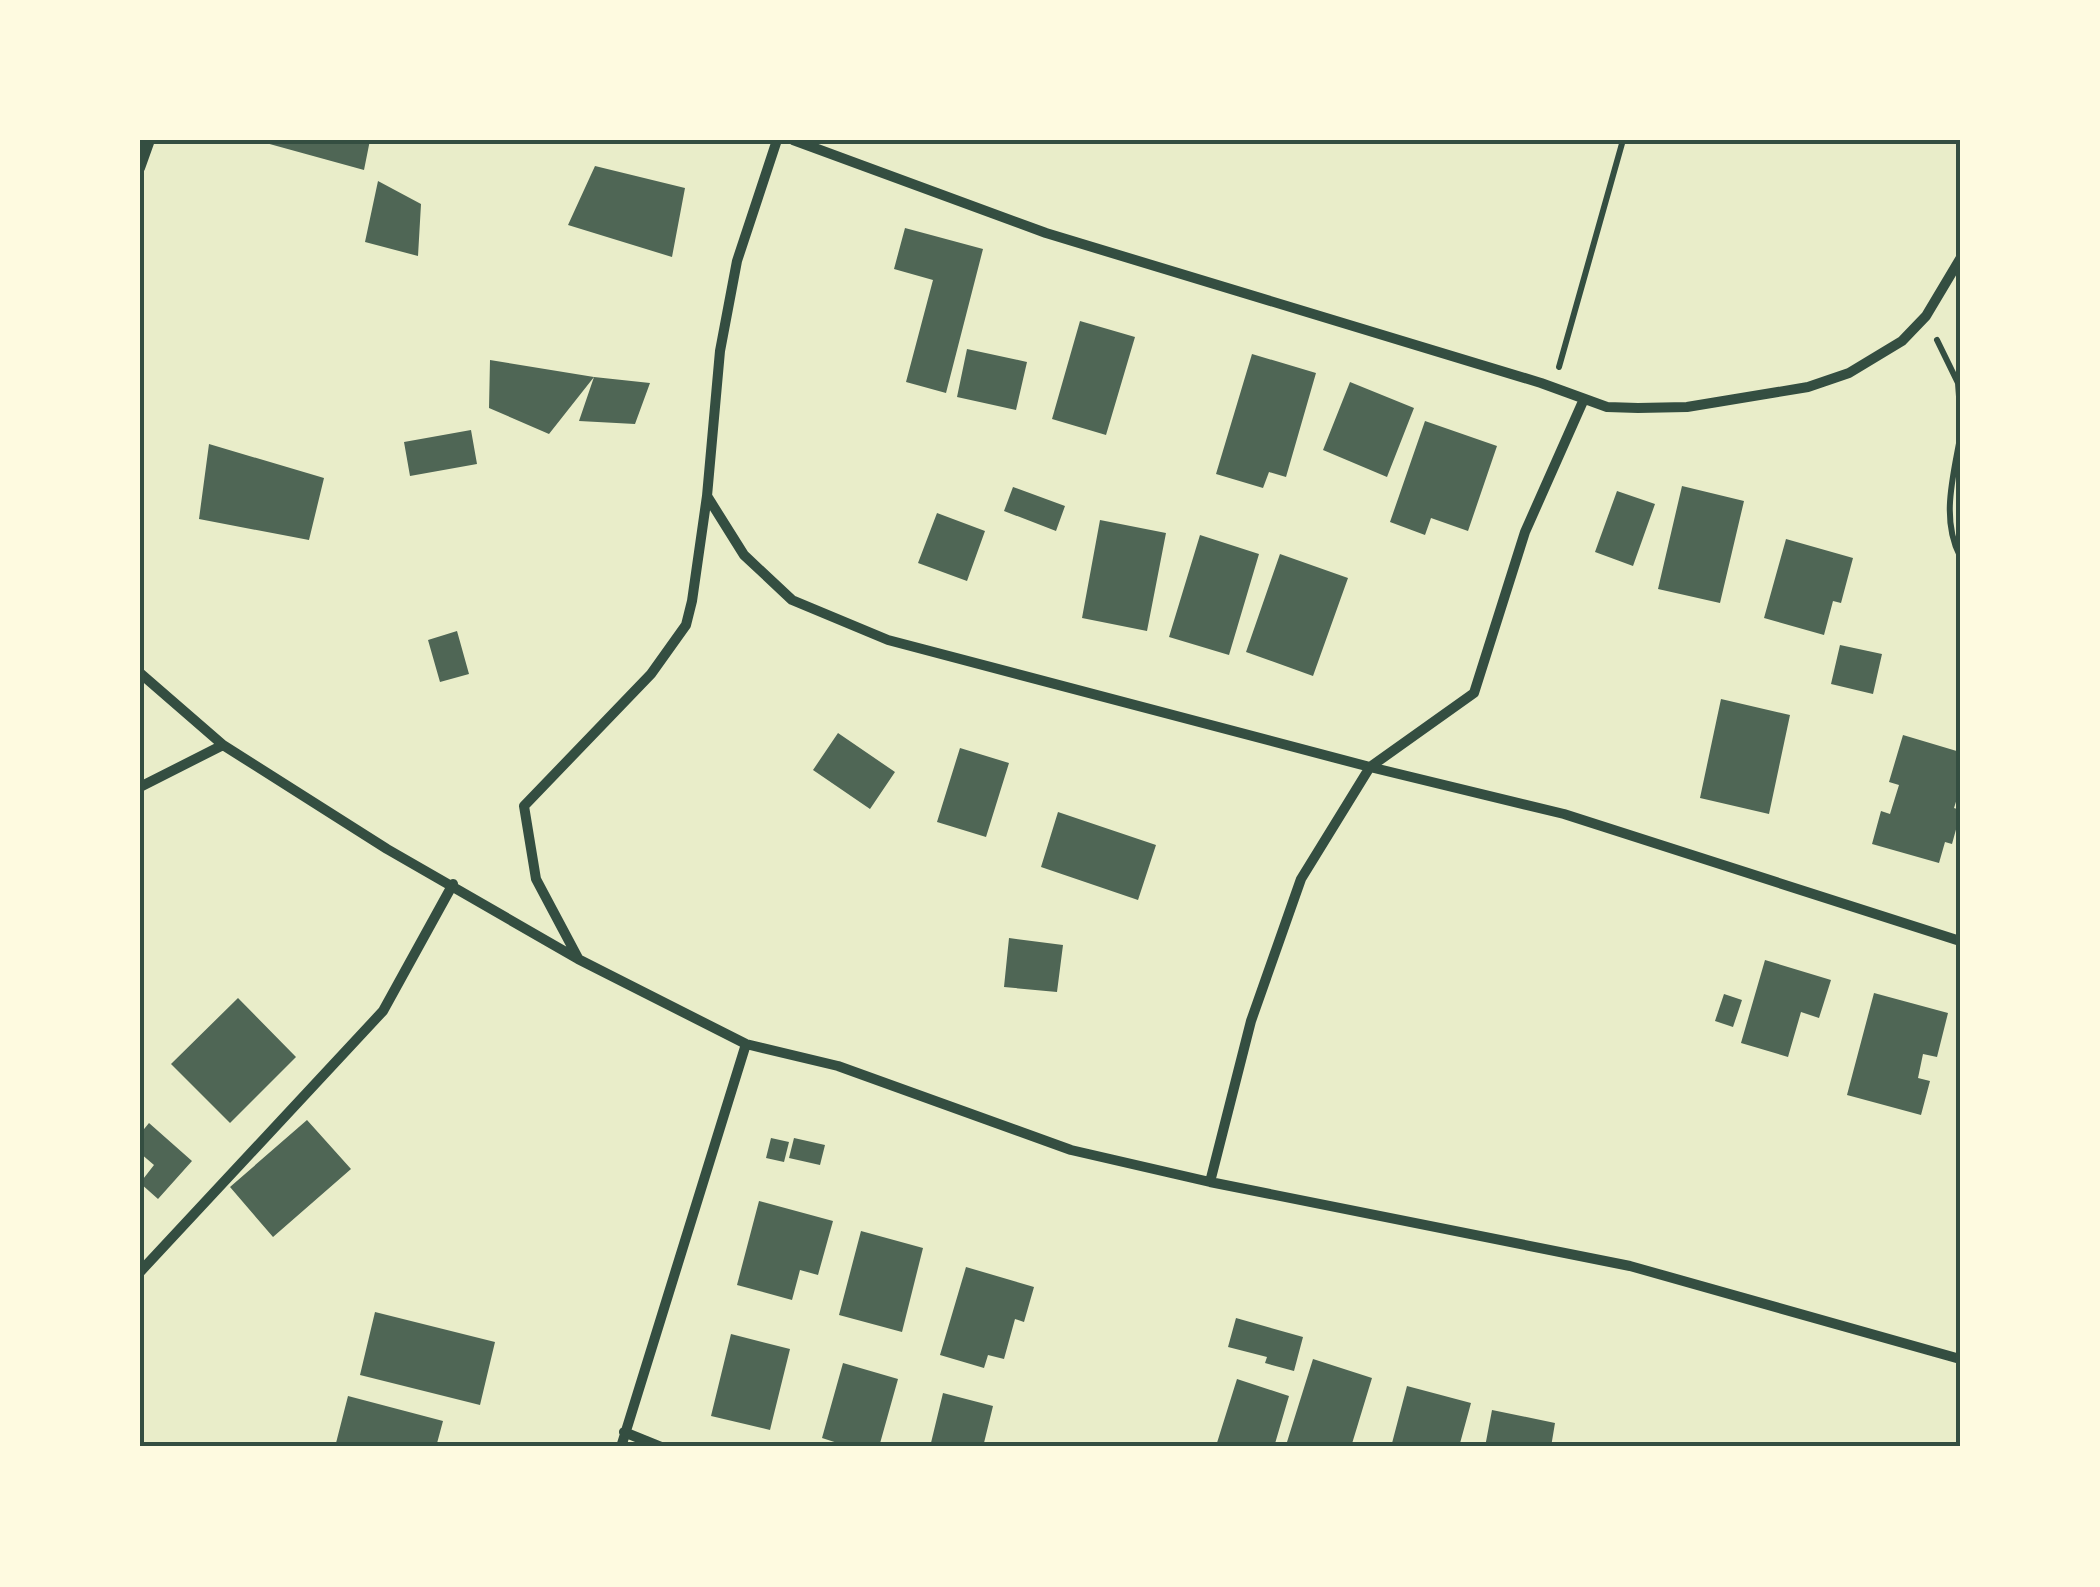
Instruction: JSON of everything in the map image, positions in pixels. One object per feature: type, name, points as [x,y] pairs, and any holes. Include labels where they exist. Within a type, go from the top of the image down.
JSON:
[{"type":"street","points":[[140,168],[150,140]]},
{"type":"street","points":[[578,959],[536,879],[524,806],[652,674],[686,625],[707,496],[720,350],[737,261],[778,140]]},
{"type":"street","points":[[793,140],[1046,233],[1553,387],[1607,407],[1687,407],[1808,386],[1849,373],[1902,341],[1926,316],[1960,259]]},
{"type":"street","points":[[1210,1182],[1251,1022],[1301,879],[1370,768],[1474,693],[1525,532],[1584,398]]},
{"type":"street","points":[[707,496],[744,555],[792,600],[888,640],[1370,768],[1564,814],[1960,941]]},
{"type":"street","points":[[140,673],[222,745],[387,848],[578,959],[746,1044],[838,1066],[1071,1150],[1210,1182],[1630,1266],[1960,1359]]},
{"type":"street","points":[[140,787],[222,745]]},
{"type":"street","points":[[140,1272],[384,1011],[452,884]]},
{"type":"street","points":[[622,1447],[746,1044]]},
{"type":"street","points":[[624,1432],[661,1447]]},
{"type":"path","points":[[1553,387],[1623,140]]},
{"type":"path","points":[[1926,316],[1958,382],[1960,410]]},
{"type":"path","points":[[1960,438],[1951,490],[1950,536],[1960,556]]},
{"type":"building","points":[[255,140],[370,140],[364,170]]},
{"type":"building","points":[[595,166],[685,188],[672,257],[568,225]]},
{"type":"building","points":[[378,181],[421,204],[418,256],[365,242]]},
{"type":"building","points":[[905,228],[983,249],[946,393],[906,382],[933,280],[894,269]]},
{"type":"building","points":[[1080,321],[1135,337],[1106,435],[1052,419]]},
{"type":"building","points":[[967,349],[1027,362],[1016,410],[957,397]]},
{"type":"building","points":[[1252,354],[1316,373],[1286,477],[1269,472],[1263,488],[1216,474]]},
{"type":"building","points":[[490,360],[594,377],[549,434],[489,408]]},
{"type":"building","points":[[594,377],[650,383],[635,424],[579,421]]},
{"type":"building","points":[[1350,382],[1414,408],[1387,477],[1323,450]]},
{"type":"building","points":[[1425,421],[1497,446],[1468,531],[1431,518],[1425,535],[1390,522]]},
{"type":"building","points":[[471,430],[477,464],[410,476],[404,442]]},
{"type":"building","points":[[209,444],[324,478],[309,540],[199,519]]},
{"type":"building","points":[[1682,486],[1744,501],[1720,603],[1658,589]]},
{"type":"building","points":[[1013,487],[1065,506],[1056,531],[1004,511]]},
{"type":"building","points":[[1617,491],[1655,504],[1633,566],[1595,552]]},
{"type":"building","points":[[937,513],[985,531],[967,581],[918,563]]},
{"type":"building","points":[[1100,520],[1166,533],[1147,631],[1082,618]]},
{"type":"building","points":[[1200,535],[1259,554],[1229,655],[1169,637]]},
{"type":"building","points":[[1786,539],[1853,558],[1841,603],[1833,601],[1824,635],[1764,618]]},
{"type":"building","points":[[1280,554],[1348,578],[1313,676],[1246,652]]},
{"type":"building","points":[[457,631],[469,674],[440,682],[428,640]]},
{"type":"building","points":[[1840,645],[1882,654],[1873,694],[1831,684]]},
{"type":"building","points":[[1721,699],[1790,715],[1769,814],[1700,798]]},
{"type":"building","points":[[838,733],[895,772],[870,809],[813,770]]},
{"type":"building","points":[[1903,735],[1960,752],[1960,789],[1954,808],[1960,810],[1960,815],[1952,844],[1945,842],[1939,863],[1872,844],[1881,811],[1890,814],[1899,785],[1889,782]]},
{"type":"building","points":[[960,748],[1009,763],[986,837],[937,822]]},
{"type":"building","points":[[1058,812],[1156,845],[1138,900],[1041,867]]},
{"type":"building","points":[[1009,938],[1063,945],[1057,992],[1004,987]]},
{"type":"building","points":[[1765,960],[1831,980],[1819,1018],[1801,1012],[1788,1057],[1741,1043]]},
{"type":"building","points":[[1874,993],[1948,1013],[1937,1057],[1923,1054],[1918,1078],[1930,1081],[1921,1115],[1847,1095]]},
{"type":"building","points":[[1724,994],[1742,1000],[1733,1027],[1715,1021]]},
{"type":"building","points":[[238,998],[296,1057],[230,1123],[171,1064]]},
{"type":"building","points":[[307,1120],[351,1169],[273,1237],[230,1187]]},
{"type":"building","points":[[149,1123],[192,1161],[158,1199],[140,1183],[154,1165],[140,1153],[140,1134]]},
{"type":"building","points":[[771,1138],[789,1142],[784,1162],[766,1158]]},
{"type":"building","points":[[794,1138],[825,1145],[820,1165],[789,1158]]},
{"type":"building","points":[[759,1201],[833,1221],[818,1275],[800,1270],[792,1300],[737,1285]]},
{"type":"building","points":[[861,1231],[923,1248],[902,1332],[839,1315]]},
{"type":"building","points":[[966,1267],[1034,1287],[1024,1322],[1015,1319],[1004,1359],[988,1355],[984,1368],[940,1355]]},
{"type":"building","points":[[375,1312],[495,1342],[480,1405],[360,1375]]},
{"type":"building","points":[[1236,1318],[1303,1337],[1294,1371],[1265,1363],[1267,1357],[1228,1347]]},
{"type":"building","points":[[731,1334],[790,1349],[770,1430],[711,1416]]},
{"type":"building","points":[[1313,1359],[1372,1378],[1351,1447],[1302,1447],[1287,1442]]},
{"type":"building","points":[[843,1363],[898,1379],[879,1447],[850,1447],[822,1438]]},
{"type":"building","points":[[1237,1379],[1289,1396],[1274,1447],[1216,1446]]},
{"type":"building","points":[[1407,1386],[1471,1403],[1459,1447],[1391,1447]]},
{"type":"building","points":[[943,1393],[993,1406],[983,1447],[930,1447]]},
{"type":"building","points":[[348,1396],[443,1421],[436,1447],[335,1447]]},
{"type":"building","points":[[1492,1410],[1555,1423],[1551,1447],[1485,1447]]}]
